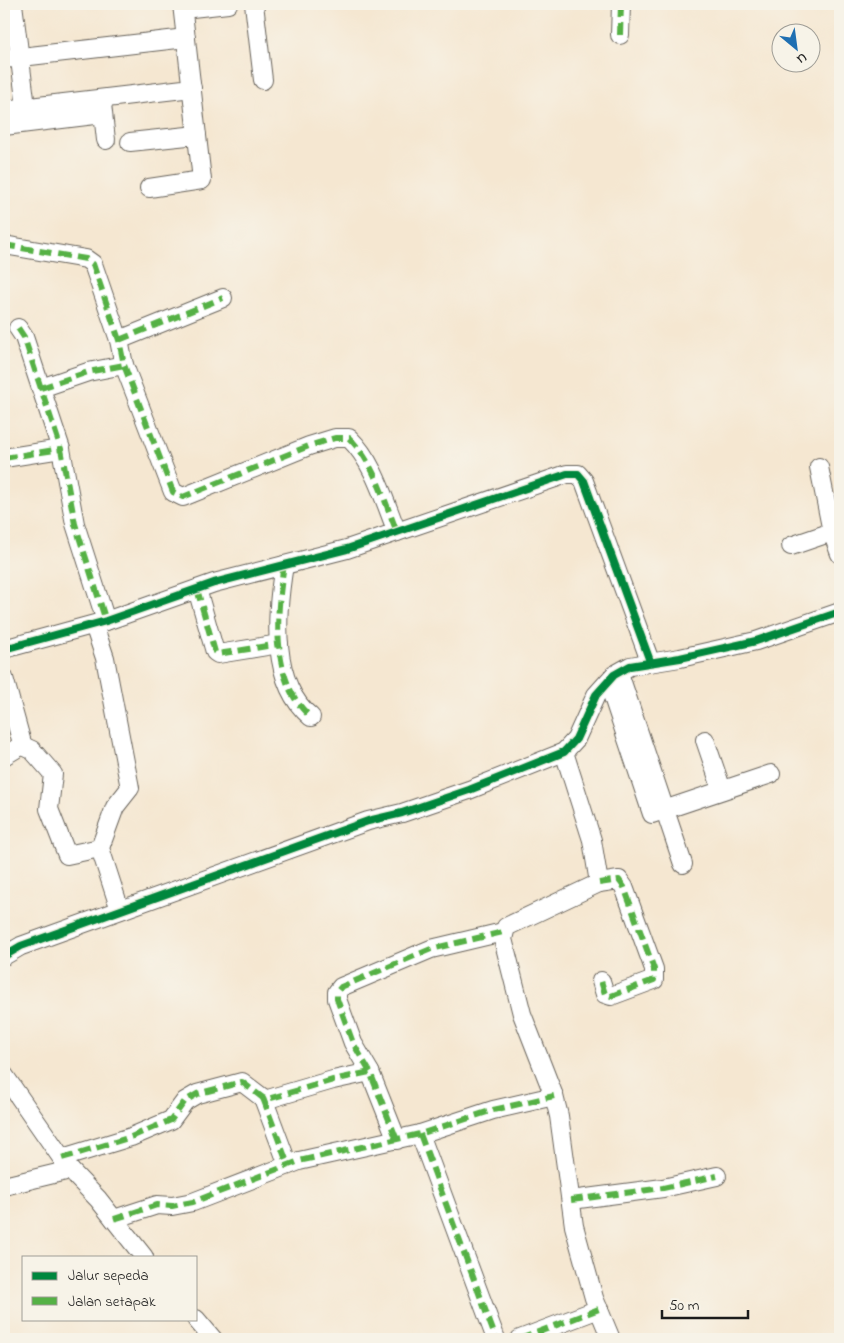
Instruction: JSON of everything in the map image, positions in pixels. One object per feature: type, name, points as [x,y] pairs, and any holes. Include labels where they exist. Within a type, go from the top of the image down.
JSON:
[{"type":"street","points":[[13,4],[12,58],[26,108]]},
{"type":"street","points":[[149,188],[202,180],[182,7],[228,4]]},
{"type":"street","points":[[254,4],[263,80]]},
{"type":"street","points":[[620,35],[621,4]]},
{"type":"street","points":[[12,58],[186,38]]},
{"type":"street","points":[[4,126],[192,88]]},
{"type":"street","points":[[4,110],[102,106]]},
{"type":"street","points":[[102,106],[106,140]]},
{"type":"street","points":[[130,142],[197,135]]},
{"type":"street","points":[[4,245],[86,259],[93,264],[119,340],[124,365],[173,492],[183,497],[309,446],[335,438],[349,438],[360,448],[372,471],[397,532]]},
{"type":"street","points":[[119,340],[222,298]]},
{"type":"street","points":[[18,328],[24,337],[61,449],[75,524],[100,623],[130,788],[115,807],[100,848],[120,910]]},
{"type":"street","points":[[41,388],[88,372],[124,365]]},
{"type":"street","points":[[4,458],[61,449]]},
{"type":"street","points":[[819,467],[832,532],[840,554]]},
{"type":"street","points":[[4,649],[100,623],[197,589],[347,549],[567,474],[578,474],[584,481],[650,662]]},
{"type":"street","points":[[791,546],[832,532]]},
{"type":"street","points":[[284,565],[278,614],[279,644],[286,677],[294,697],[301,708],[311,717]]},
{"type":"street","points":[[197,589],[218,654],[279,644]]},
{"type":"street","points":[[4,956],[21,946],[368,821],[402,813],[461,793],[564,752],[576,739],[596,695],[630,666],[680,658],[756,641],[840,612]]},
{"type":"street","points":[[4,678],[21,745]]},
{"type":"street","points":[[614,678],[652,814],[772,774]]},
{"type":"street","points":[[705,740],[722,790]]},
{"type":"street","points":[[21,745],[32,750],[53,774],[50,809],[67,856],[100,848]]},
{"type":"street","points":[[4,756],[21,745]]},
{"type":"street","points":[[564,752],[592,840],[598,883]]},
{"type":"street","points":[[665,810],[683,864]]},
{"type":"street","points":[[397,1140],[370,1072],[353,1044],[337,999],[337,992],[341,988],[431,949],[503,932],[506,927],[598,883],[619,880],[624,887],[655,976],[654,980],[611,996],[606,994],[601,981]]},
{"type":"street","points":[[503,932],[522,1014],[554,1096],[559,1116],[574,1226],[599,1310],[610,1339]]},
{"type":"street","points":[[4,1186],[66,1164],[171,1120],[185,1101],[198,1094],[242,1082],[263,1098],[268,1099],[333,1080],[370,1072]]},
{"type":"street","points":[[4,1075],[66,1164],[143,1256]]},
{"type":"street","points":[[114,1219],[157,1205],[172,1206],[193,1202],[288,1165],[397,1140],[492,1110],[554,1096]]},
{"type":"street","points":[[263,1098],[288,1165]]},
{"type":"street","points":[[420,1134],[496,1339]]},
{"type":"street","points":[[570,1200],[663,1188],[717,1176]]},
{"type":"street","points":[[520,1339],[599,1310]]},
{"type":"street","points":[[197,1320],[213,1339]]},
{"type":"marked path","points":[[620,35],[621,4]]},
{"type":"marked path","points":[[4,245],[86,259],[93,264],[119,340],[124,365],[173,492],[183,497],[309,446],[335,438],[349,438],[372,470],[397,532]]},
{"type":"marked path","points":[[119,340],[223,298]]},
{"type":"marked path","points":[[18,328],[24,337],[61,449],[75,524],[106,621]]},
{"type":"marked path","points":[[41,388],[88,372],[124,365]]},
{"type":"marked path","points":[[4,458],[61,449]]},
{"type":"marked path","points":[[284,565],[278,625],[282,667],[288,686],[298,703],[311,717]]},
{"type":"marked path","points":[[197,589],[215,652],[218,654],[279,644]]},
{"type":"marked path","points":[[599,883],[619,880],[624,887],[654,969],[654,980],[611,996],[605,994],[601,981]]},
{"type":"marked path","points":[[370,1072],[353,1043],[337,999],[337,992],[341,987],[431,949],[503,932]]},
{"type":"marked path","points":[[62,1158],[131,1137],[171,1120],[185,1101],[197,1094],[242,1082],[263,1098],[268,1099],[333,1080],[370,1072],[397,1140]]},
{"type":"marked path","points":[[114,1219],[157,1205],[172,1206],[193,1202],[299,1161],[420,1134],[493,1110],[554,1096]]},
{"type":"marked path","points":[[263,1098],[288,1165]]},
{"type":"marked path","points":[[420,1134],[496,1339]]},
{"type":"marked path","points":[[571,1200],[663,1188],[717,1176]]},
{"type":"marked path","points":[[520,1339],[599,1309]]},
{"type":"cycle path","points":[[4,649],[106,621],[214,583],[347,549],[567,474],[578,474],[584,481],[650,661]]},
{"type":"cycle path","points":[[4,956],[21,946],[368,821],[402,813],[469,790],[564,752],[576,739],[596,695],[614,675],[630,666],[680,658],[756,641],[840,612]]}]
